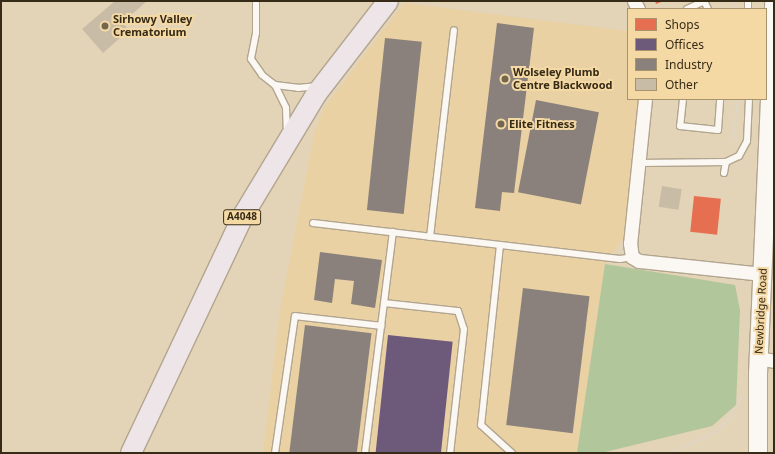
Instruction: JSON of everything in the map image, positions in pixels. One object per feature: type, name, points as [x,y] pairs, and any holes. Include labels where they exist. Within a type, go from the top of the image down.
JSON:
[{"type":"main road","name":"A4048","points":[[131,453],[244,214],[323,85],[388,1]]},
{"type":"main road","name":"Newbridge Road","points":[[758,453],[766,360],[763,274],[773,87],[774,1]]},
{"type":"street","points":[[645,100],[630,244],[632,257],[639,261],[763,274]]},
{"type":"lane","points":[[256,1],[256,33],[251,59],[262,75],[275,85],[286,108],[287,142]]},
{"type":"lane","points":[[689,8],[705,1]]},
{"type":"lane","points":[[430,236],[454,30]]},
{"type":"lane","points":[[275,85],[298,88],[323,85]]},
{"type":"lane","points":[[683,100],[680,126],[718,130],[720,100]]},
{"type":"lane","points":[[639,163],[726,162],[739,156],[747,141],[749,100]]},
{"type":"lane","points":[[724,173],[726,162]]},
{"type":"lane","points":[[313,223],[620,259],[632,257]]},
{"type":"lane","points":[[365,453],[393,232]]},
{"type":"lane","points":[[500,245],[481,425],[512,453]]},
{"type":"lane","points":[[384,303],[458,311],[464,329],[450,453]]},
{"type":"lane","points":[[275,453],[295,316],[381,326]]},
{"type":"path","points":[[670,453],[712,434],[727,421],[741,399]]},
{"type":"shaded area","points":[[404,3],[627,31],[627,100],[639,100],[624,237],[605,264],[577,453],[263,453],[280,311],[314,134],[324,108]]},
{"type":"green space","points":[[605,264],[735,285],[740,310],[736,405],[712,426],[601,453],[577,453]]},
{"type":"building: Shops","points":[[655,1],[664,1],[656,4]]},
{"type":"building: Shops","points":[[694,196],[721,199],[717,235],[690,232]]},
{"type":"building: Offices","points":[[388,335],[453,342],[441,453],[376,453]]},
{"type":"building: Industry","points":[[497,23],[534,28],[514,193],[502,192],[500,211],[475,208]]},
{"type":"building: Industry","points":[[385,38],[422,42],[404,214],[367,210]]},
{"type":"building: Industry","points":[[536,100],[599,112],[581,204],[518,192]]},
{"type":"building: Industry","points":[[320,252],[382,260],[375,308],[351,304],[354,281],[335,279],[332,303],[314,300]]},
{"type":"building: Industry","points":[[523,288],[590,296],[573,433],[506,425]]},
{"type":"building: Industry","points":[[305,325],[372,333],[357,453],[289,453]]},
{"type":"building: Other","name":"Sirhowy Valley Crematorium","points":[[115,1],[147,1],[122,23],[129,30],[103,53],[82,29]]},
{"type":"building: Other","points":[[662,186],[682,189],[678,210],[659,207]]},
{"type":"place","name":"Sirhowy Valley Crematorium","points":[[105,26]]},
{"type":"place","name":"Wolseley Plumb Centre Blackwood","points":[[505,79]]},
{"type":"place","name":"Elite Fitness","points":[[501,124]]}]
